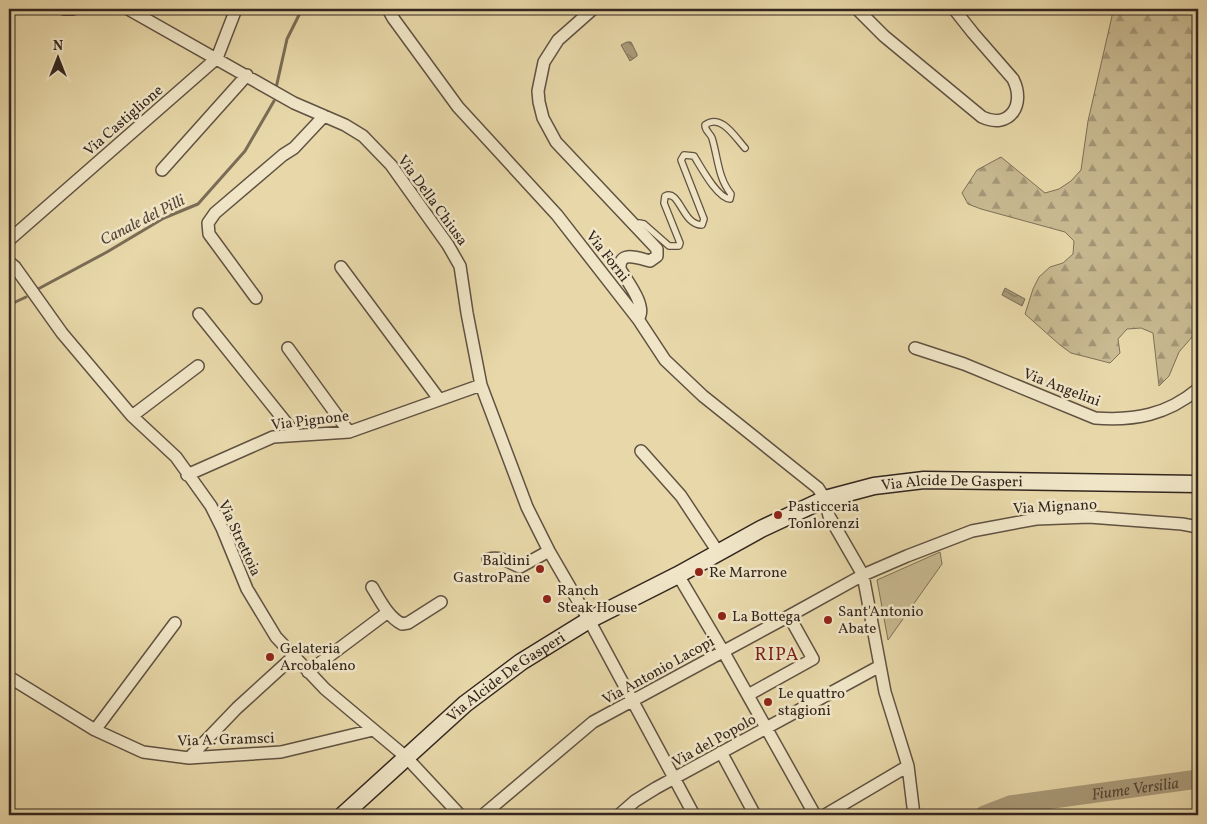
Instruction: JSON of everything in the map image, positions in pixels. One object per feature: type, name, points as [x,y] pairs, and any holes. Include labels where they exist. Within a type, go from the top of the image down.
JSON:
[{"type":"main road","name":"Via Alcide De Gasperi","points":[[343,815],[465,704],[521,662],[589,620],[678,575],[761,529],[825,499],[874,486],[924,480],[1198,484]]},
{"type":"street","points":[[64,9],[73,9]]},
{"type":"street","name":"Via Della Chiusa","points":[[128,9],[294,102],[363,136],[391,165],[448,244],[460,266],[481,385],[524,498],[549,551],[589,620],[694,815]]},
{"type":"street","name":"Via Castiglione","points":[[9,240],[216,58],[236,9]]},
{"type":"street","name":"Via Forni","points":[[388,9],[458,107],[544,200],[638,319],[665,360],[703,396],[818,488],[825,499]]},
{"type":"street","points":[[593,9],[558,40],[544,62],[538,91],[539,102],[543,118],[556,142],[658,249],[657,256],[650,261],[628,256],[622,258],[620,263],[620,269],[640,304],[641,313],[638,319]]},
{"type":"street","points":[[857,9],[884,36],[982,117],[995,121],[1003,120],[1015,110],[1018,103],[1017,87],[1013,79],[973,34],[954,9]]},
{"type":"street","points":[[162,170],[247,76]]},
{"type":"street","points":[[256,298],[209,234],[208,223],[215,213],[283,155],[294,148],[324,116]]},
{"type":"street","name":"Via Strettoia","points":[[9,262],[15,267],[62,333],[132,416],[176,457],[211,506],[247,589],[276,637],[308,672],[406,757],[460,815]]},
{"type":"street","points":[[341,267],[439,399]]},
{"type":"street","points":[[199,314],[296,435]]},
{"type":"street","points":[[288,348],[349,432]]},
{"type":"street","name":"Via Angelini","points":[[914,348],[964,364],[1095,418],[1118,419],[1167,410],[1198,390]]},
{"type":"street","points":[[132,416],[198,366]]},
{"type":"street","name":"Via Pignone","points":[[187,474],[273,437],[349,432],[481,385]]},
{"type":"street","points":[[641,451],[681,496],[718,552]]},
{"type":"street","points":[[825,499],[829,516],[863,575],[886,692],[908,766],[914,815]]},
{"type":"street","name":"Via Mignano","points":[[863,575],[972,531],[1036,519],[1089,517],[1182,524],[1198,527]]},
{"type":"street","points":[[488,559],[504,558],[520,566],[549,551]]},
{"type":"street","points":[[678,575],[815,815]]},
{"type":"street","name":"Via Antonio Lacopi","points":[[484,815],[593,722],[863,575]]},
{"type":"street","points":[[372,587],[388,612],[396,621],[402,624],[408,623],[440,602]]},
{"type":"street","points":[[308,672],[388,612]]},
{"type":"street","points":[[748,695],[813,659],[789,616]]},
{"type":"street","points":[[95,730],[175,623]]},
{"type":"street","points":[[189,758],[237,708],[294,657]]},
{"type":"street","name":"Via del Popolo","points":[[619,815],[635,801],[880,666]]},
{"type":"street","name":"Via A. Gramsci","points":[[9,677],[95,730],[143,752],[189,758],[281,752],[373,730]]},
{"type":"street","points":[[721,752],[755,815]]},
{"type":"street","points":[[825,815],[908,766]]},
{"type":"lane","points":[[636,226],[639,223],[644,224],[669,246],[679,246],[680,243],[664,203],[665,196],[668,194],[676,198],[690,221],[702,225],[704,219],[681,160],[684,155],[694,156],[718,193],[726,199],[730,199],[731,194],[720,175],[711,136],[705,128],[707,122],[717,122],[724,125],[745,148]]},
{"type":"green space","points":[[1112,9],[1198,9],[1198,330],[1179,352],[1169,376],[1159,386],[1153,333],[1141,328],[1127,329],[1118,339],[1120,353],[1110,363],[1071,353],[1025,314],[1039,277],[1050,267],[1063,263],[1073,254],[1074,241],[1065,232],[981,209],[968,204],[962,193],[977,170],[1001,157],[1045,193],[1059,189],[1071,181],[1081,170],[1088,121]]},
{"type":"green space","points":[[940,552],[942,564],[888,640],[877,580]]},
{"type":"water","points":[[631,42],[637,54],[630,61],[621,45]]},
{"type":"water","points":[[1005,288],[1025,299],[1022,306],[1002,295]]},
{"type":"waterway","name":"Canale del Pilli","points":[[276,88],[287,39],[302,9]]},
{"type":"waterway","name":"Canale del Pilli","points":[[38,289],[107,252],[164,218],[198,204],[245,151],[274,101]]},
{"type":"waterway","name":"Canale del Pilli","points":[[9,305],[26,297]]},
{"type":"waterway","name":"Fiume Versilia","points":[[984,815],[1010,805],[1198,779]]},
{"type":"place","name":"Pasticceria Tonlorenzi","points":[[778,515]]},
{"type":"place","name":"Baldini GastroPane","points":[[540,569]]},
{"type":"place","name":"Re Marrone","points":[[699,572]]},
{"type":"place","name":"Ranch Steak House","points":[[547,599]]},
{"type":"place","name":"La Bottega","points":[[722,616]]},
{"type":"place","name":"Sant'Antonio Abate","points":[[828,620]]},
{"type":"place","name":"Gelateria Arcobaleno","points":[[270,657]]},
{"type":"place","name":"Le quattro stagioni","points":[[768,702]]},
{"type":"district","name":"RIPA","points":[[777,654]]}]
